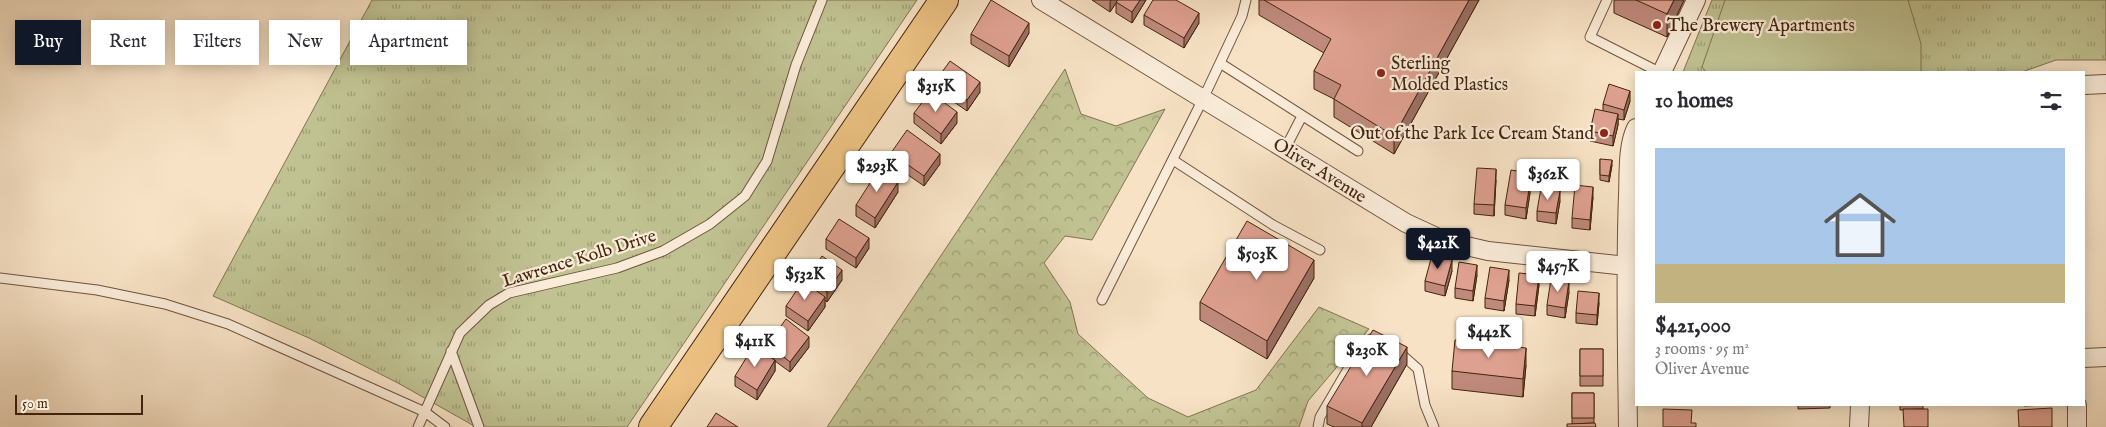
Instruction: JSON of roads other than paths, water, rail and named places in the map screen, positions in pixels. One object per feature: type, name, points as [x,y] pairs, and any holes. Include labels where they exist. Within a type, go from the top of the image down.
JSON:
[{"type":"main road","points":[[653,427],[944,0]]},
{"type":"street","name":"Oliver Avenue","points":[[1041,0],[1406,223],[1445,241],[1488,251],[1631,266]]},
{"type":"street","points":[[1660,71],[1696,0]]},
{"type":"street","points":[[2085,85],[2106,84]]},
{"type":"street","points":[[1628,427],[1631,266],[1630,165],[1635,130]]},
{"type":"street","points":[[2085,358],[2106,357]]},
{"type":"street","points":[[1859,427],[1860,406]]},
{"type":"street","points":[[2077,406],[2077,427]]},
{"type":"lane","name":"Lawrence Kolb Drive","points":[[418,427],[460,333],[489,305],[509,293],[617,268],[663,251],[710,224],[745,196],[767,161],[796,65],[822,0]]},
{"type":"lane","points":[[1102,300],[1203,99],[1242,16],[1246,0]]},
{"type":"lane","points":[[1607,0],[1590,37],[1658,71]]},
{"type":"lane","points":[[1220,63],[1358,151]]},
{"type":"lane","points":[[1285,149],[1302,116]]},
{"type":"lane","points":[[1173,160],[1273,225],[1320,250]]},
{"type":"lane","points":[[0,278],[97,290],[183,309],[228,324],[425,412],[445,427]]},
{"type":"lane","points":[[1318,427],[1320,416],[1362,345],[1370,339],[1389,347],[1418,369],[1425,406],[1434,427]]},
{"type":"lane","points":[[451,351],[479,427]]},
{"type":"place","name":"The Brewery Apartments","points":[[1657,25]]},
{"type":"place","name":"Sterling Molded Plastics","points":[[1381,73]]},
{"type":"place","name":"Out of the Park Ice Cream Stand","points":[[1604,133]]}]
